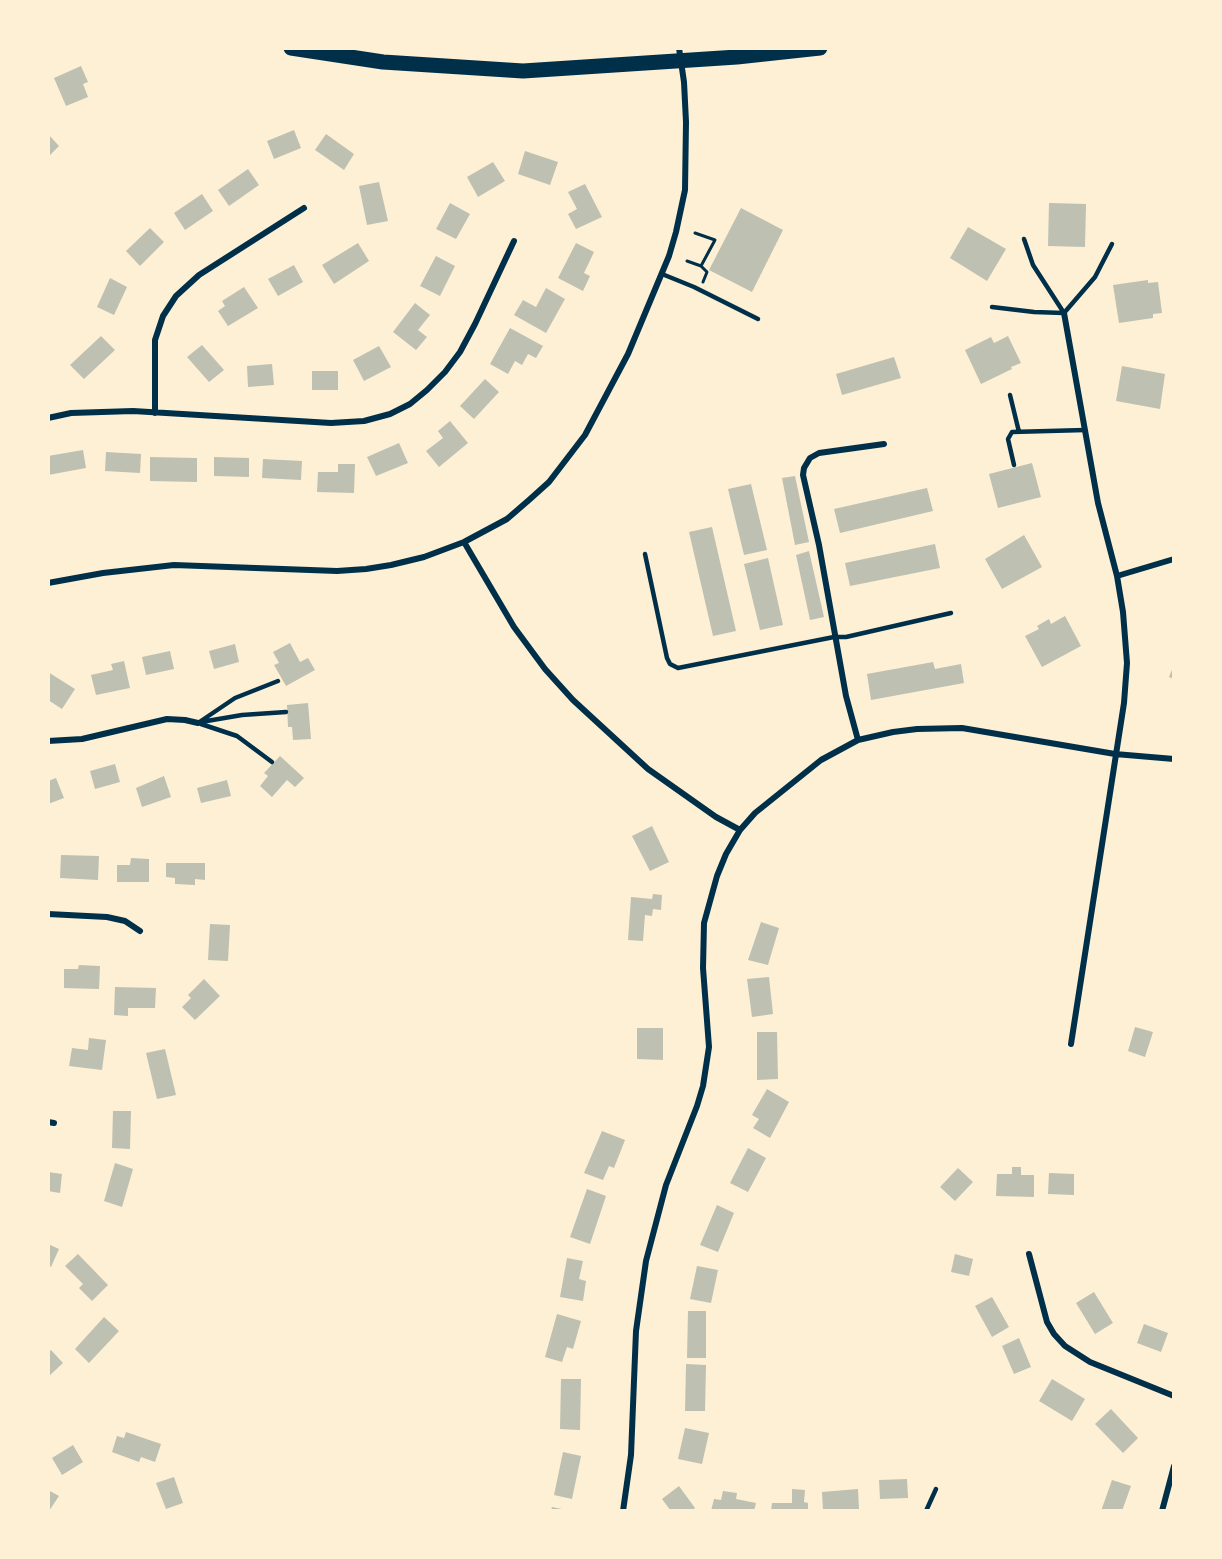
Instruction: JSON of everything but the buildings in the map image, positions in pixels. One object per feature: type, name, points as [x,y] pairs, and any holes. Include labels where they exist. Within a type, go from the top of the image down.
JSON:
[{"type":"main road","points":[[291,48],[383,62],[523,71],[680,54],[786,53],[820,48]]},
{"type":"street","points":[[48,583],[103,573],[174,565],[316,570],[366,569],[424,557],[464,542],[507,519],[549,482],[585,435],[628,354],[662,274],[676,232],[685,190],[686,122],[680,54]]},
{"type":"street","points":[[155,413],[154,340],[163,316],[176,296],[199,275],[304,207]]},
{"type":"street","points":[[48,418],[71,413],[103,411],[331,423],[364,421],[390,414],[410,404],[428,390],[460,352],[476,324],[514,241]]},
{"type":"street","points":[[1065,313],[1100,512],[1117,576],[1123,612],[1127,663],[1124,703],[1071,1044]]},
{"type":"street","points":[[858,740],[846,696],[819,545],[803,475],[810,458],[819,453],[884,444]]},
{"type":"street","points":[[464,542],[514,627],[573,700],[648,770],[716,817],[740,830]]},
{"type":"street","points":[[1117,576],[1174,559]]},
{"type":"street","points":[[48,741],[82,739],[159,720],[185,720],[198,723]]},
{"type":"street","points":[[623,1511],[631,1455],[636,1331],[646,1261],[666,1185],[703,1086],[709,1047],[703,968],[704,923],[717,876],[740,830],[755,813],[807,770],[837,750],[872,736],[909,730],[962,728],[1115,754],[1174,759]]},
{"type":"street","points":[[48,914],[107,917],[125,921],[140,931]]},
{"type":"street","points":[[1029,1254],[1047,1322],[1065,1346],[1090,1362],[1174,1396]]},
{"type":"street","points":[[1162,1511],[1174,1466]]},
{"type":"lane","points":[[1024,239],[1033,265],[1065,313]]},
{"type":"lane","points":[[1065,313],[1095,277],[1112,244]]},
{"type":"lane","points":[[662,274],[694,287],[758,319]]},
{"type":"lane","points":[[992,307],[1065,313]]},
{"type":"lane","points":[[1010,395],[1019,432]]},
{"type":"lane","points":[[1014,465],[1008,439],[1012,432],[1085,430]]},
{"type":"lane","points":[[645,554],[666,658],[670,664],[678,668],[846,637],[951,614]]},
{"type":"lane","points":[[198,723],[235,698],[278,681]]},
{"type":"lane","points":[[198,723],[242,715],[286,712]]},
{"type":"lane","points":[[198,723],[237,736],[272,762]]},
{"type":"lane","points":[[926,1511],[936,1490]]},
{"type":"path","points":[[695,233],[715,240],[700,266]]},
{"type":"path","points":[[687,261],[700,266],[707,272]]}]
